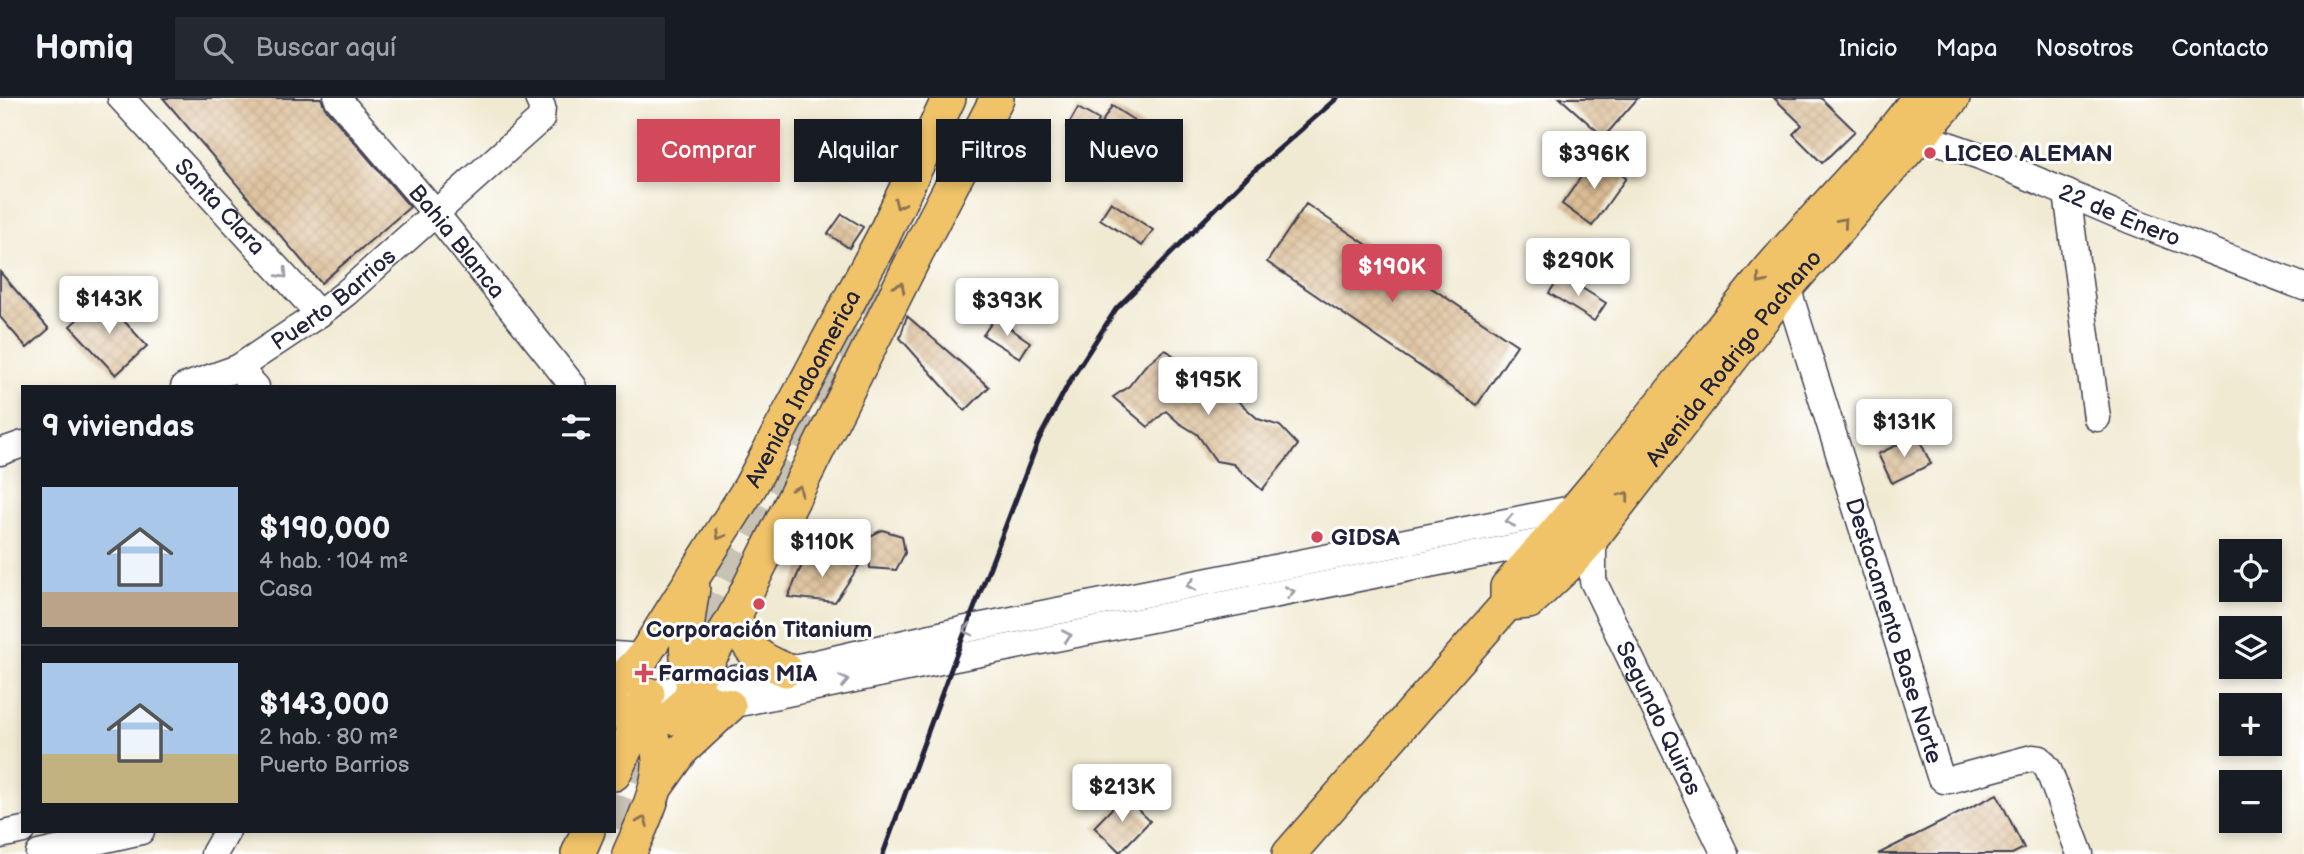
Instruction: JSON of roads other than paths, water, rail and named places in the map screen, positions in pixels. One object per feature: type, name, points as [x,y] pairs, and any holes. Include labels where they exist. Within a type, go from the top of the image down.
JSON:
[{"type":"main road","name":"Avenida Indoamerica","points":[[694,684],[686,655],[686,630],[695,575],[750,487],[876,251],[949,98]]},
{"type":"main road","points":[[672,718],[690,698],[694,684],[734,617],[997,98]]},
{"type":"main road","name":"Avenida Rodrigo Pachano","points":[[1289,854],[1507,604],[1529,602],[1593,537],[1908,131],[1917,98]]},
{"type":"main road","name":"Avenida Rodrigo Pachano","points":[[1570,563],[1577,508],[1766,273],[1908,131],[1953,98]]},
{"type":"main road","points":[[616,684],[629,657],[695,575]]},
{"type":"main road","points":[[734,617],[759,659],[786,670]]},
{"type":"main road","points":[[694,684],[710,702],[729,706]]},
{"type":"main road","points":[[629,854],[656,787],[682,749],[729,706]]},
{"type":"main road","points":[[628,714],[653,740],[659,758],[656,787]]},
{"type":"main road","points":[[616,765],[628,714]]},
{"type":"street","name":"Santa Clara","points":[[121,98],[319,314]]},
{"type":"street","name":"Bahia Blanca","points":[[337,98],[436,214],[572,385]]},
{"type":"street","name":"Puerto Barrios","points":[[190,385],[238,368],[346,293],[541,119],[538,98]]},
{"type":"street","name":"22 de Enero","points":[[1908,131],[1980,156],[2304,287]]},
{"type":"street","points":[[2067,193],[2097,418]]},
{"type":"street","name":"Destacamento Base Norte","points":[[1787,287],[1940,776],[1949,780],[2032,758],[2040,759],[2048,769],[2080,854]]},
{"type":"street","points":[[238,368],[254,385]]},
{"type":"street","points":[[0,452],[21,445]]},
{"type":"street","points":[[628,714],[694,684],[786,670],[980,627],[1577,508],[1593,537]]},
{"type":"street","points":[[628,714],[672,718],[955,658],[1570,563]]},
{"type":"street","name":"Segundo Quiros","points":[[1570,563],[1725,854]]},
{"type":"street","points":[[0,835],[21,830]]},
{"type":"street","points":[[39,854],[132,833]]},
{"type":"street","points":[[214,854],[226,833]]},
{"type":"tunnel","points":[[684,671],[893,259],[882,239]]},
{"type":"tunnel","points":[[616,823],[660,719]]},
{"type":"railway","points":[[883,854],[1039,439],[1070,381],[1116,309],[1245,179],[1337,98]]},
{"type":"place","name":"LICEO ALEMAN","points":[[1930,153]]},
{"type":"place","name":"GIDSA","points":[[1317,537]]},
{"type":"place","name":"Corporación Titanium","points":[[759,604]]},
{"type":"place","name":"Farmacias MIA","points":[[644,673]]}]
